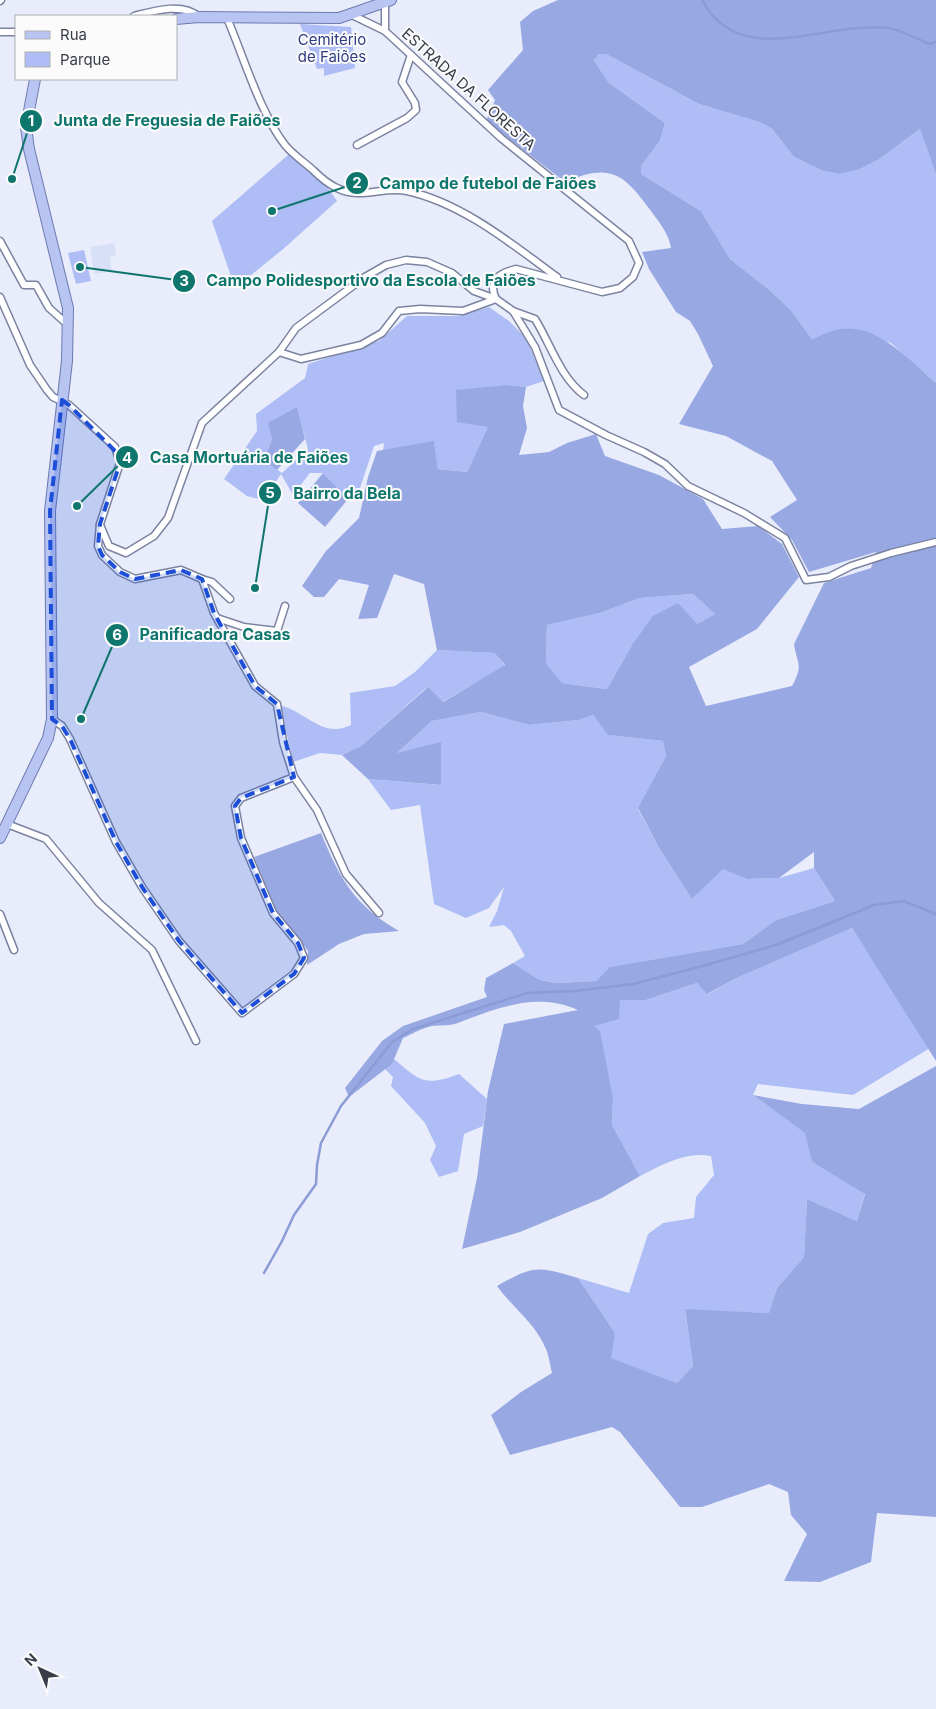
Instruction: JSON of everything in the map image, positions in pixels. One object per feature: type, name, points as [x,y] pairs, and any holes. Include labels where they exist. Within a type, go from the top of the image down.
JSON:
[{"type":"main road","points":[[178,19],[199,17],[339,18],[388,2]]},
{"type":"main road","points":[[0,838],[48,738],[52,719],[50,511],[67,361],[68,308],[29,149],[26,127],[35,80]]},
{"type":"street","name":"ESTRADA DA FLORESTA","points":[[388,2],[385,31],[501,138],[628,241],[639,263],[633,277],[620,288],[602,292],[516,269],[502,272],[494,280],[492,291],[496,299]]},
{"type":"street","points":[[141,15],[181,9],[194,12],[199,17]]},
{"type":"street","points":[[352,15],[385,31]]},
{"type":"street","points":[[227,18],[253,83],[273,126],[285,146],[329,184],[349,193],[360,194],[402,190],[444,202],[474,218],[560,280]]},
{"type":"street","points":[[0,32],[15,32]]},
{"type":"street","points":[[357,145],[407,118],[416,110],[415,102],[402,82],[411,55]]},
{"type":"street","points":[[0,241],[24,285],[36,285],[49,308],[67,324]]},
{"type":"street","points":[[100,524],[109,546],[126,553],[154,536],[168,518],[202,424],[279,352],[296,328],[365,277],[386,265],[406,260],[427,262],[452,273],[474,291],[496,299],[513,311],[535,319],[559,364],[576,389],[584,395]]},
{"type":"street","points":[[0,297],[30,365],[54,397],[69,405],[115,447],[118,454],[120,463],[100,524],[98,546],[108,562],[120,572],[135,579],[181,570],[212,582],[230,599]]},
{"type":"street","points":[[279,352],[301,359],[361,344],[382,333],[399,311],[420,309],[463,311],[496,299]]},
{"type":"street","points":[[513,311],[535,347],[560,410],[606,435],[644,452],[665,464],[688,486],[744,513],[785,538],[806,580],[829,577],[890,553],[936,542]]},
{"type":"street","points":[[202,578],[217,618],[255,686],[277,704],[283,742],[294,777],[317,810],[346,874],[378,912]]},
{"type":"street","points":[[217,618],[244,627],[277,631],[285,606]]},
{"type":"street","points":[[52,719],[62,726],[70,739],[116,842],[142,887],[179,941],[242,1013],[294,974],[304,958],[298,943],[273,913],[241,838],[235,806],[241,798],[294,777]]},
{"type":"street","points":[[7,824],[46,839],[99,903],[152,950],[196,1041]]},
{"type":"street","points":[[0,914],[14,950]]},
{"type":"highlighted area","points":[[62,400],[118,454],[120,463],[100,524],[98,546],[102,555],[120,572],[135,579],[181,570],[202,579],[214,613],[255,686],[277,704],[294,777],[241,798],[235,806],[241,838],[273,913],[298,943],[304,958],[294,974],[242,1013],[179,941],[142,887],[116,842],[70,739],[62,726],[52,719],[50,511]]},
{"type":"shaded area","points":[[558,0],[936,0],[936,175],[920,129],[878,160],[858,170],[839,174],[823,171],[794,157],[772,129],[759,122],[699,104],[606,54],[599,54],[594,60],[608,82],[665,123],[660,141],[641,166],[641,174],[701,211],[730,259],[766,287],[790,309],[812,339],[841,329],[868,332],[881,338],[905,355],[936,383],[936,1061],[852,928],[739,977],[707,994],[697,983],[646,1000],[620,1000],[619,1019],[594,1026],[600,1031],[613,1098],[612,1125],[640,1176],[602,1198],[520,1232],[462,1249],[477,1178],[488,1091],[504,1024],[578,1010],[547,1002],[531,1002],[500,1008],[455,1024],[425,1028],[403,1038],[392,1064],[349,1097],[345,1088],[382,1041],[403,1026],[487,997],[484,990],[486,978],[513,963],[540,980],[557,983],[596,981],[610,967],[743,944],[776,920],[835,901],[814,868],[814,852],[779,878],[747,879],[723,869],[692,899],[659,848],[638,808],[666,756],[663,741],[608,735],[593,715],[579,720],[529,725],[481,712],[432,721],[397,753],[441,742],[441,785],[368,779],[342,755],[361,746],[428,687],[443,702],[505,665],[495,653],[437,650],[424,584],[394,574],[377,618],[358,619],[369,585],[339,579],[324,597],[314,597],[302,586],[326,551],[359,518],[368,477],[377,451],[434,441],[438,469],[467,472],[488,427],[457,422],[456,390],[508,385],[526,387],[523,406],[527,428],[519,455],[549,452],[567,443],[596,434],[605,456],[659,475],[703,499],[722,529],[758,526],[782,544],[799,577],[757,629],[689,667],[706,706],[792,686],[799,669],[794,644],[824,583],[871,568],[876,552],[809,572],[792,540],[770,517],[797,500],[772,461],[726,436],[679,424],[713,366],[690,321],[676,312],[649,269],[642,252],[671,248],[663,228],[633,188],[615,175],[605,173],[594,173],[565,182],[486,121],[495,100],[488,90],[523,50],[520,22],[533,11]],"holes":[[[693,594],[715,614],[697,624],[678,603],[653,616],[632,645],[607,689],[562,683],[546,663],[547,625],[600,613],[640,598]]]},
{"type":"shaded area","points":[[114,243],[116,256],[110,257],[112,271],[94,274],[90,247]]},
{"type":"shaded area","points":[[297,407],[305,439],[277,470],[264,460],[272,439],[268,423]]},
{"type":"shaded area","points":[[323,473],[348,499],[325,527],[298,503]]},
{"type":"shaded area","points":[[321,833],[335,864],[350,890],[370,911],[399,931],[364,934],[339,944],[307,965],[308,951],[276,910],[254,857]]},
{"type":"shaded area","points":[[936,1066],[936,1517],[877,1513],[871,1562],[820,1582],[784,1581],[807,1534],[791,1515],[788,1492],[769,1484],[702,1507],[680,1507],[620,1432],[612,1427],[510,1455],[491,1415],[521,1392],[552,1373],[548,1353],[541,1338],[497,1286],[520,1274],[536,1270],[554,1271],[578,1278],[615,1333],[611,1358],[677,1383],[693,1366],[685,1309],[769,1313],[777,1288],[804,1257],[807,1199],[857,1221],[865,1194],[812,1162],[805,1133],[753,1095],[802,1104],[859,1109]]},
{"type":"green space","name":"Cemitério de Faiões","points":[[300,24],[351,27],[355,68],[324,76],[324,68],[317,69]]},
{"type":"green space","points":[[599,54],[606,54],[699,104],[759,122],[772,129],[794,157],[823,171],[839,174],[858,170],[878,160],[920,129],[936,175],[936,383],[891,343],[842,329],[812,339],[790,309],[766,287],[730,259],[701,211],[641,174],[641,166],[660,141],[665,123],[608,82],[594,60]]},
{"type":"green space","points":[[295,149],[320,177],[337,201],[282,250],[235,288],[212,221]]},
{"type":"green space","points":[[84,250],[91,281],[76,284],[68,253]]},
{"type":"green space","points":[[489,307],[509,321],[526,338],[544,381],[526,387],[508,385],[467,472],[438,469],[434,442],[383,451],[384,443],[374,446],[357,497],[348,499],[323,473],[310,473],[293,495],[281,474],[263,500],[247,496],[224,479],[257,431],[256,414],[305,378],[308,364],[379,341],[407,316],[458,316]],"holes":[[[297,408],[308,449],[282,473],[264,460],[272,439]]]},
{"type":"green space","points":[[693,594],[715,614],[697,624],[632,645],[607,689],[562,683],[546,663],[547,625],[600,613],[640,598]]},
{"type":"green space","points":[[437,650],[496,653],[505,666],[442,702],[427,687],[361,746],[342,755],[320,753],[293,762],[280,705],[323,727],[332,729],[351,725],[350,693],[395,686],[415,672]]},
{"type":"green space","points":[[481,712],[529,725],[579,720],[593,715],[609,735],[663,741],[666,756],[638,809],[659,848],[692,899],[723,868],[747,879],[779,878],[814,868],[835,901],[776,920],[743,944],[611,967],[596,981],[557,983],[540,980],[513,963],[525,956],[511,931],[504,925],[489,927],[497,911],[504,887],[489,908],[466,918],[434,904],[420,805],[391,810],[368,779],[440,785],[396,754],[432,721]]},
{"type":"green space","points":[[852,928],[930,1048],[853,1095],[758,1084],[753,1095],[806,1133],[812,1162],[865,1193],[857,1221],[807,1199],[804,1257],[777,1288],[769,1313],[685,1310],[693,1366],[677,1383],[610,1358],[615,1333],[578,1278],[629,1293],[648,1234],[663,1223],[694,1218],[696,1197],[714,1175],[711,1156],[692,1155],[674,1160],[640,1176],[612,1125],[613,1098],[594,1025],[620,1000],[646,1000],[697,983],[708,994],[739,977]]},
{"type":"green space","points":[[394,1059],[423,1080],[438,1080],[459,1074],[487,1099],[483,1126],[464,1134],[458,1171],[439,1177],[430,1160],[436,1146],[425,1123],[391,1086],[393,1077],[385,1069]]},
{"type":"waterway","points":[[702,0],[718,22],[739,34],[762,38],[787,38],[864,27],[893,29],[931,44],[936,42]]},
{"type":"waterway","points":[[264,1273],[294,1215],[316,1184],[321,1143],[341,1106],[392,1042],[413,1029],[527,993],[575,991],[633,984],[699,967],[776,945],[874,905],[904,901],[936,914]]},
{"type":"place","name":"Junta de Freguesia de Faiões","points":[[12,179]]},
{"type":"place","name":"Campo de futebol de Faiões","points":[[272,211]]},
{"type":"place","name":"Campo Polidesportivo da Escola de Faiões","points":[[80,267]]},
{"type":"place","name":"Casa Mortuária de Faiões","points":[[77,506]]},
{"type":"place","name":"Bairro da Bela","points":[[255,588]]},
{"type":"place","name":"Panificadora Casas","points":[[81,719]]}]
